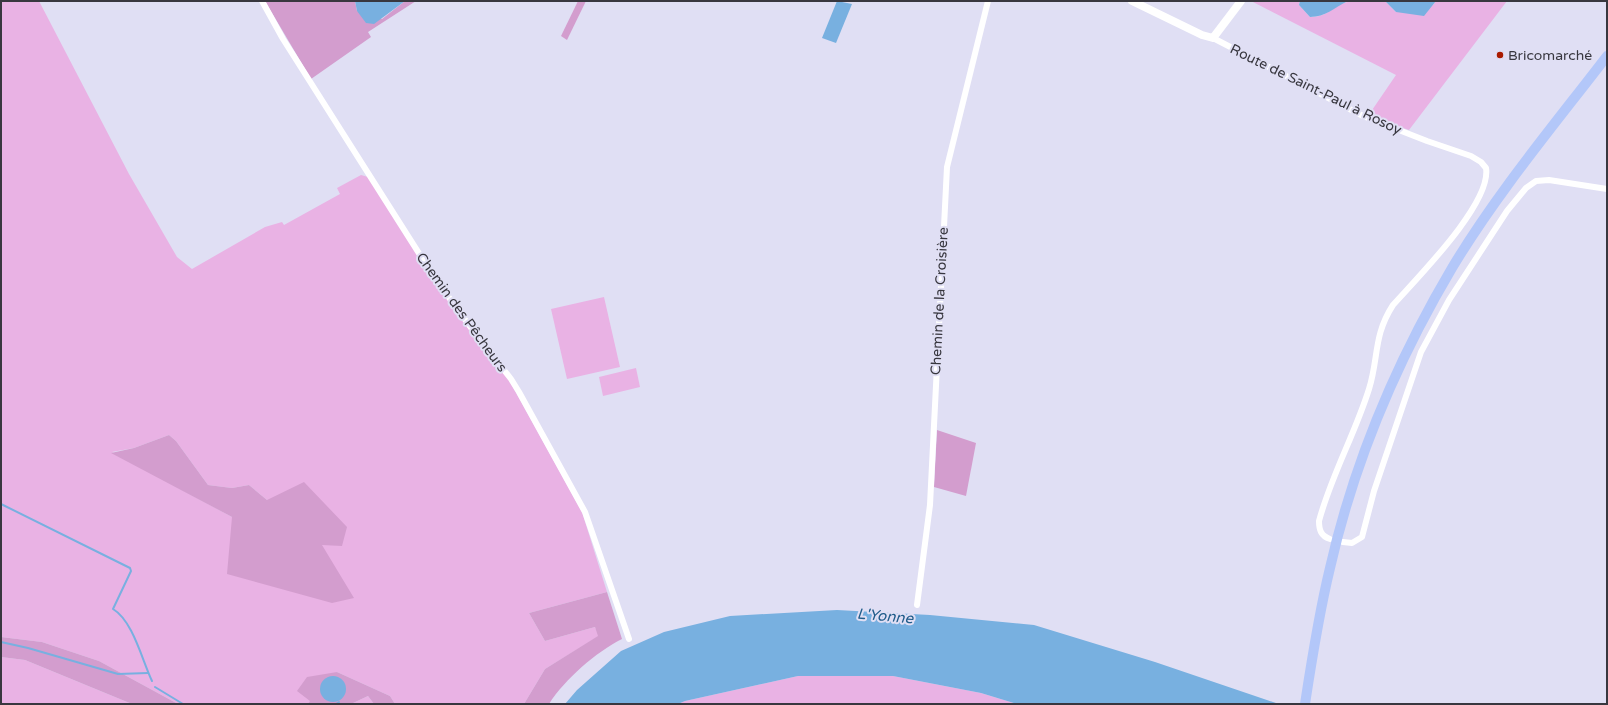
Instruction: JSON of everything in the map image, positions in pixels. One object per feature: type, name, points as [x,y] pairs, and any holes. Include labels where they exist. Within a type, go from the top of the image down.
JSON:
[{"type":"main road","points":[[1305,704],[1330,566],[1340,529],[1364,452],[1399,368],[1439,290],[1481,223],[1503,191],[1607,56]]},
{"type":"street","name":"Chemin des Pêcheurs","points":[[262,1],[283,39],[434,277],[477,336],[511,378],[584,512],[629,639]]},
{"type":"street","name":"Chemin de la Croisière","points":[[917,605],[930,505],[947,167],[988,1]]},
{"type":"street","name":"Route de Saint-Paul à Rosoy","points":[[1132,1],[1202,35],[1213,38],[1364,116],[1426,141],[1471,156],[1481,162],[1486,168],[1486,184],[1476,204],[1454,234],[1393,305],[1379,330],[1369,389],[1320,517],[1319,530],[1330,539]]},
{"type":"street","points":[[1213,38],[1241,1]]},
{"type":"street","points":[[1342,542],[1352,543],[1362,537],[1374,491],[1421,352],[1449,300],[1516,199],[1531,183],[1544,179],[1607,189]]},
{"type":"shaded area","points":[[1,1],[39,1],[129,174],[177,257],[192,269],[265,227],[282,222],[284,225],[340,194],[337,188],[361,175],[368,177],[509,380],[582,512],[607,592],[529,613],[545,641],[595,627],[599,636],[545,669],[524,704],[395,704],[390,696],[337,672],[308,704],[178,704],[99,661],[42,642],[1,637]],"holes":[[[169,435],[176,441],[208,485],[232,488],[249,485],[267,500],[232,517],[112,452],[134,448]]]},
{"type":"shaded area","points":[[265,1],[355,1],[357,11],[382,19],[405,1],[416,1],[368,32],[371,37],[311,79]]},
{"type":"shaded area","points":[[578,1],[586,1],[567,40],[561,36]]},
{"type":"shaded area","points":[[1251,1],[1300,1],[1299,5],[1310,17],[1316,17],[1326,14],[1341,4],[1356,1],[1385,1],[1396,12],[1433,5],[1436,1],[1507,1],[1409,130],[1368,116],[1396,75]]},
{"type":"shaded area","points":[[604,297],[620,367],[567,379],[551,309]]},
{"type":"shaded area","points":[[636,368],[640,387],[603,396],[599,377]]},
{"type":"shaded area","points":[[937,430],[976,443],[966,496],[934,487]]},
{"type":"shaded area","points":[[169,435],[176,441],[208,485],[232,488],[249,485],[267,500],[304,482],[347,527],[342,546],[322,545],[354,598],[332,603],[227,574],[232,517],[111,453],[134,448]]},
{"type":"shaded area","points":[[607,592],[622,639],[602,651],[582,667],[572,676],[549,704],[524,704],[545,669],[598,636],[595,627],[545,641],[529,613]]},
{"type":"shaded area","points":[[1,637],[42,642],[99,661],[178,704],[132,704],[25,660],[1,657]]},
{"type":"shaded area","points":[[1,657],[25,660],[132,704],[1,704]]},
{"type":"shaded area","points":[[337,672],[390,696],[395,704],[374,704],[368,696],[351,704],[308,704],[310,701],[297,691],[307,677]]},
{"type":"shaded area","points":[[798,676],[893,676],[981,693],[1017,704],[678,704],[685,701]]},
{"type":"shaded area","points":[[368,696],[374,704],[351,704]]},
{"type":"water","points":[[355,1],[405,1],[374,24],[366,23],[357,11]]},
{"type":"water","points":[[837,1],[852,4],[836,43],[822,38]]},
{"type":"water","points":[[1300,1],[1348,1],[1325,14],[1310,17],[1299,5]]},
{"type":"water","points":[[1385,1],[1436,1],[1424,16],[1396,12]]},
{"type":"water","name":"L'Yonne","points":[[837,610],[930,615],[1034,625],[1155,662],[1279,704],[1017,704],[981,693],[893,676],[798,676],[685,701],[678,704],[565,704],[577,690],[621,651],[664,632],[730,616]]},
{"type":"water","points":[[333,676],[343,679],[346,689],[343,699],[333,702],[323,699],[320,689],[323,679]]},
{"type":"waterway","points":[[1,504],[130,568],[131,571],[113,609],[126,622],[152,681]]},
{"type":"waterway","points":[[1,642],[28,648],[118,674],[148,673]]},
{"type":"waterway","points":[[155,687],[183,704]]},
{"type":"place","name":"Bricomarché","points":[[1500,55]]}]
